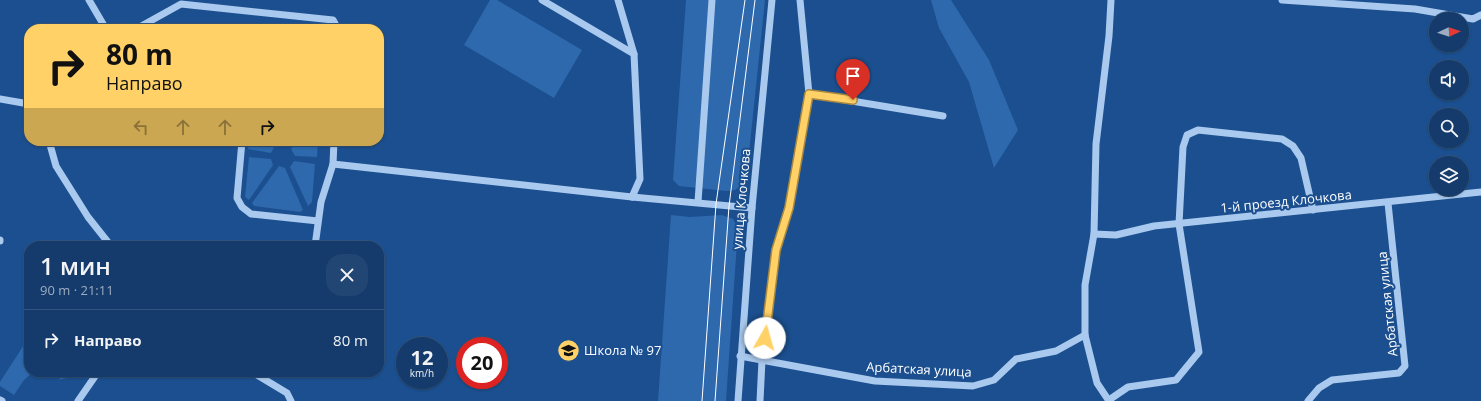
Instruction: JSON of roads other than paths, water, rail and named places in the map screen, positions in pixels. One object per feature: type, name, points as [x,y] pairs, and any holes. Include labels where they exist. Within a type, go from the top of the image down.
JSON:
[{"type":"street","points":[[89,0],[103,24]]},
{"type":"street","points":[[542,0],[634,54]]},
{"type":"street","points":[[618,0],[634,54],[640,179],[632,196]]},
{"type":"street","points":[[698,202],[712,0]]},
{"type":"street","name":"улица Клочкова","points":[[738,401],[740,356],[752,208],[772,0]]},
{"type":"street","points":[[760,401],[762,360],[776,250],[789,208],[809,94],[800,0]]},
{"type":"street","points":[[1111,0],[1109,36],[1096,144],[1094,234],[1085,285],[1085,335],[1097,383],[1109,401],[1128,387],[1176,380],[1199,352],[1179,224],[1183,147],[1187,136],[1198,130],[1282,139],[1293,146],[1301,158],[1313,210]]},
{"type":"street","points":[[1282,0],[1415,9],[1473,19],[1481,15]]},
{"type":"street","points":[[145,24],[181,4],[333,20],[335,24]]},
{"type":"street","points":[[809,94],[943,116]]},
{"type":"street","points":[[0,99],[24,103]]},
{"type":"street","points":[[50,146],[56,166],[88,217],[107,241]]},
{"type":"street","points":[[242,146],[237,198],[242,207],[251,214],[318,221]]},
{"type":"street","points":[[315,241],[321,202],[333,164],[334,146]]},
{"type":"street","points":[[333,164],[752,208]]},
{"type":"street","name":"1-й проезд Клочкова","points":[[1094,234],[1116,235],[1154,226],[1388,203],[1481,192]]},
{"type":"street","name":"Арбатская улица","points":[[1308,401],[1319,388],[1332,380],[1400,373],[1405,366],[1388,203]]},
{"type":"street","name":"Арбатская улица","points":[[740,356],[875,381],[973,386],[994,380],[1016,359],[1056,351],[1085,335]]},
{"type":"street","points":[[78,401],[95,377]]},
{"type":"street","points":[[260,377],[287,393],[291,401]]},
{"type":"tram line","points":[[702,401],[716,204],[745,0]]},
{"type":"tram line","points":[[715,401],[729,206],[755,0]]},
{"type":"place","name":"Школа № 97","points":[[568,350]]}]
